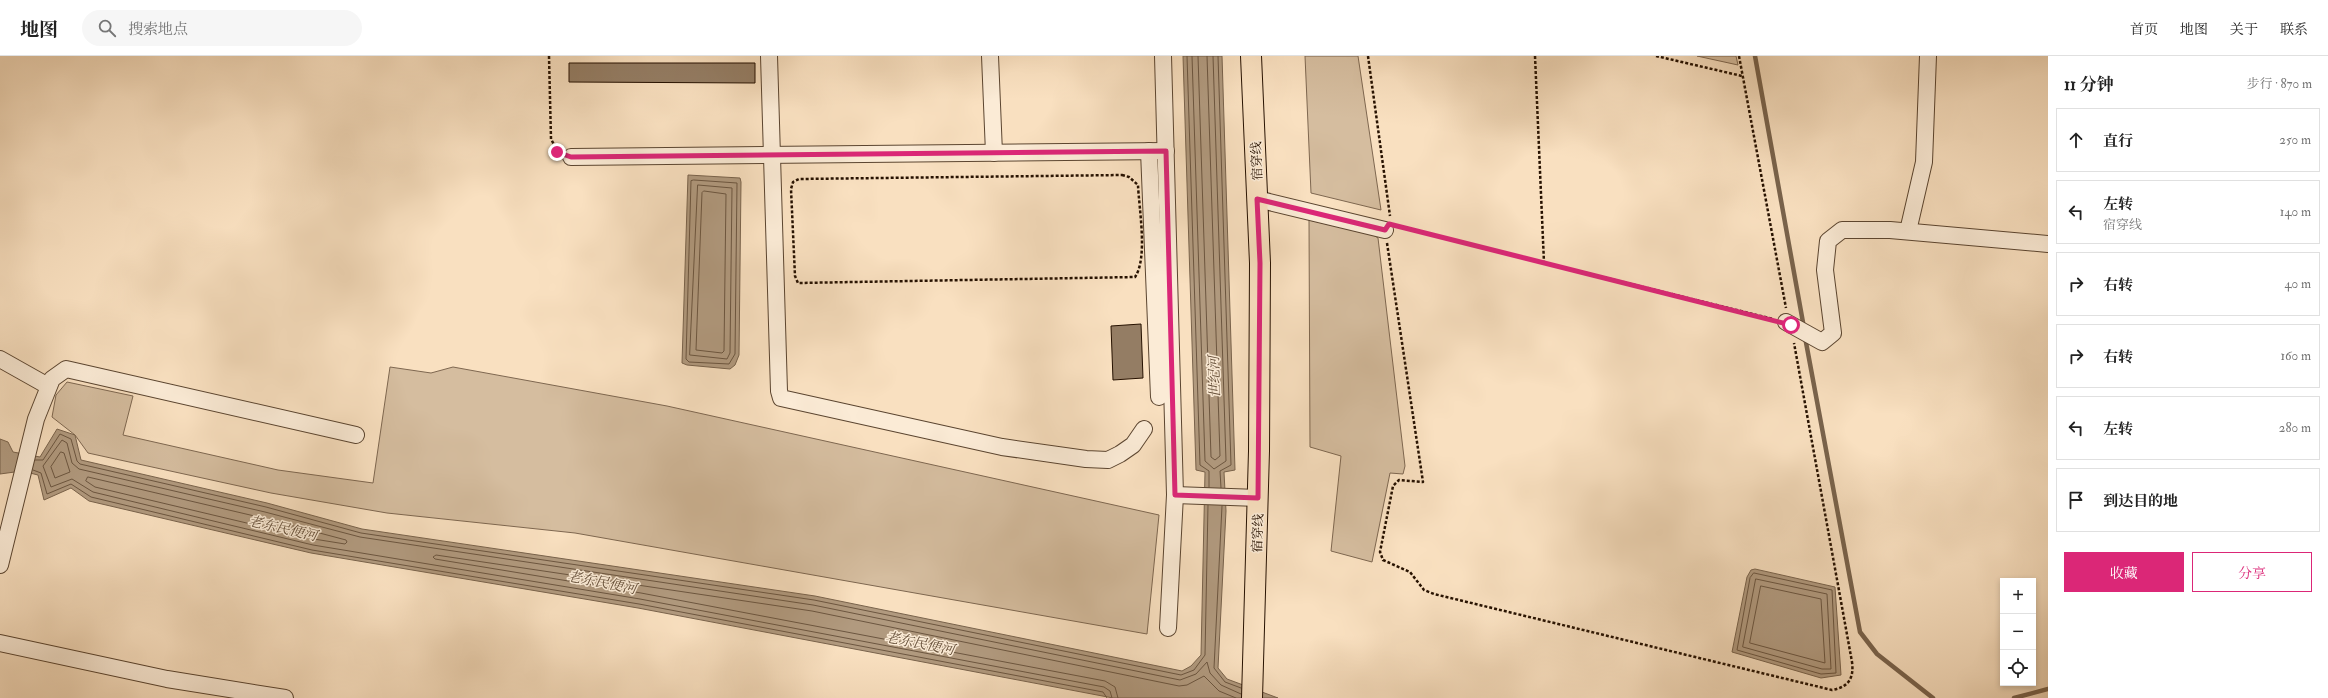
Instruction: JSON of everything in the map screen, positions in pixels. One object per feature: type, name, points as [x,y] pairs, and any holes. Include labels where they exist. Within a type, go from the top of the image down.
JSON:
[{"type":"main road","name":"宿穿线","points":[[1251,56],[1260,263],[1249,498],[1252,698]]},
{"type":"street","points":[[769,56],[779,391],[782,398],[1002,447],[1086,459],[1108,460],[1120,454],[1133,445],[1144,429]]},
{"type":"street","points":[[990,56],[994,153]]},
{"type":"street","points":[[1163,56],[1182,495],[1168,628]]},
{"type":"street","points":[[1908,231],[1924,162],[1928,56]]},
{"type":"street","points":[[1149,151],[1147,256],[1159,397]]},
{"type":"street","points":[[571,157],[1166,151]]},
{"type":"street","points":[[1257,199],[1387,227]]},
{"type":"street","points":[[1794,327],[1822,342],[1833,333],[1825,270],[1828,241],[1842,230],[1908,231],[2048,244]]},
{"type":"street","points":[[0,359],[48,386]]},
{"type":"street","points":[[0,565],[36,419],[52,379],[66,369],[356,435]]},
{"type":"street","points":[[1182,495],[1249,498]]},
{"type":"street","points":[[0,643],[167,678],[285,698]]},
{"type":"street","points":[[0,654],[86,673],[226,698]]},
{"type":"path","points":[[549,56],[551,138],[557,152],[571,157]]},
{"type":"path","points":[[1368,56],[1390,221],[1387,227],[1423,482],[1399,480],[1393,486],[1380,552],[1383,560],[1410,572],[1424,590],[1434,594],[1832,690],[1842,688],[1850,682],[1853,673],[1852,662],[1791,325],[1794,327]]},
{"type":"path","points":[[1535,56],[1544,263]]},
{"type":"path","points":[[1656,56],[1742,76]]},
{"type":"path","points":[[1739,56],[1786,303],[1784,316],[1794,327]]},
{"type":"path","points":[[1122,175],[1129,177],[1138,185],[1147,256],[1140,271],[1135,277],[798,283],[794,276],[791,189],[793,182],[799,179],[1122,175]]},
{"type":"path","points":[[1387,227],[1544,263],[1794,327]]},
{"type":"shaded area","points":[[1305,56],[1358,56],[1381,210],[1311,193]]},
{"type":"shaded area","points":[[1697,56],[1736,56],[1738,65]]},
{"type":"shaded area","points":[[1309,220],[1372,234],[1378,238],[1405,466],[1403,474],[1390,473],[1372,562],[1331,551],[1341,456],[1310,447]]},
{"type":"shaded area","points":[[390,367],[431,373],[453,367],[667,406],[1159,515],[1147,634],[575,533],[387,513],[271,493],[88,453],[75,435],[52,417],[56,395],[67,382],[133,396],[123,435],[278,470],[373,483]]},
{"type":"water","points":[[1183,56],[1222,56],[1235,470],[1224,472],[1226,511],[1218,668],[1227,679],[1278,698],[1113,698],[638,608],[311,553],[89,501],[71,488],[44,500],[38,475],[22,471],[0,474],[0,439],[8,442],[13,452],[40,457],[57,429],[75,435],[81,460],[267,503],[362,529],[815,596],[1182,671],[1191,666],[1201,655],[1205,472],[1196,470]]},
{"type":"water","points":[[688,175],[740,178],[741,182],[739,355],[735,365],[730,369],[687,365],[682,363]]},
{"type":"water","points":[[1755,569],[1835,587],[1841,675],[1821,678],[1732,652],[1747,577],[1751,570]]},
{"type":"building","points":[[569,63],[755,63],[755,83],[569,82]]},
{"type":"building","points":[[1141,324],[1143,378],[1113,380],[1111,326]]},
{"type":"waterway","points":[[1755,56],[1804,328]]},
{"type":"waterway","points":[[1805,337],[1860,632],[1877,654],[1933,698]]},
{"type":"waterway","points":[[2014,698],[2048,689]]},
{"type":"route","points":[[557,152],[564,156],[571,157],[1166,151],[1175,495],[1258,498],[1260,263],[1257,199],[1385,230],[1389,224],[1786,322],[1791,325]]},
{"type":"water label","name":"世纪河","points":[[1214,377]]},
{"type":"water label","name":"老东民便河","points":[[283,528]]},
{"type":"water label","name":"老东民便河","points":[[602,582]]},
{"type":"water label","name":"老东民便河","points":[[920,643]]}]
